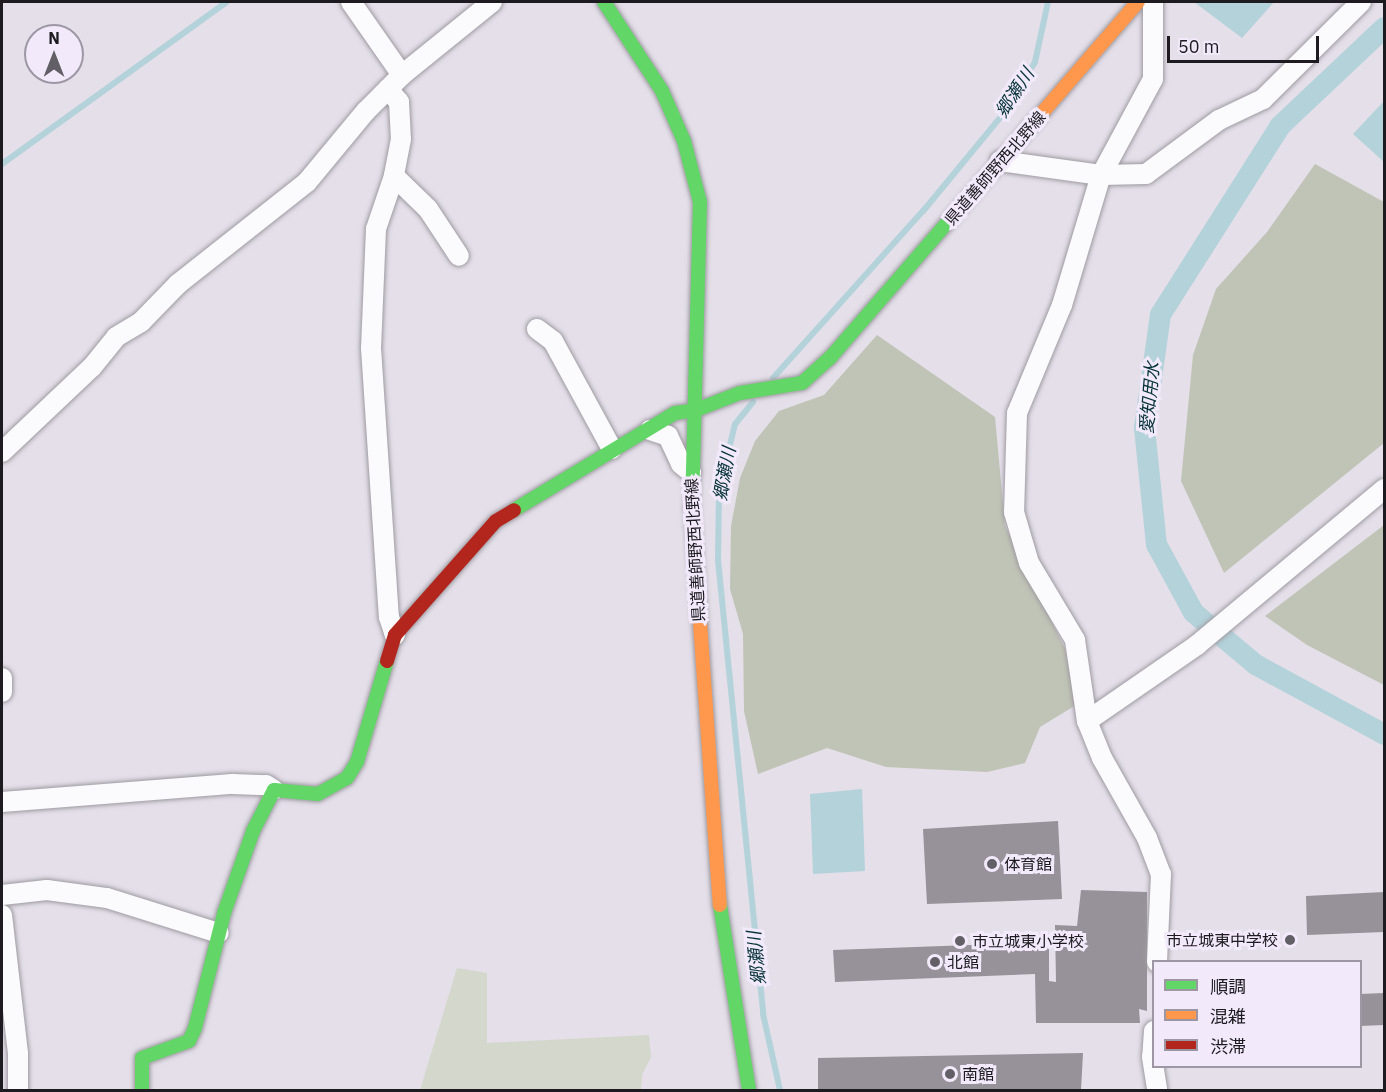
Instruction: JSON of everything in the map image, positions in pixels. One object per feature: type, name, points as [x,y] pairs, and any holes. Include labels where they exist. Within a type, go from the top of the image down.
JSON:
[{"type":"street","points":[[351,2],[395,82],[399,102],[401,139],[394,176],[376,229],[371,348],[389,617],[394,636]]},
{"type":"street","points":[[2,452],[92,367],[116,337],[141,322],[178,284],[307,182],[395,82],[492,2]]},
{"type":"street","points":[[2,802],[231,784],[266,785],[274,790],[318,794],[347,778],[357,762],[394,636],[496,521],[633,435],[650,430],[675,412],[696,410],[700,202],[684,141],[662,91],[604,2]]},
{"type":"street","name":"県道善師野西北野線","points":[[749,1090],[722,927],[693,565],[691,472],[696,410],[740,393],[802,383],[830,358],[1138,2]]},
{"type":"street","points":[[1153,2],[1153,79],[1101,175],[1062,305],[1017,412],[1014,512],[1029,563],[1075,640],[1087,721],[1102,758],[1147,838],[1161,874],[1158,960]]},
{"type":"street","points":[[1000,161],[1101,175],[1146,174],[1219,120],[1263,99],[1362,2]]},
{"type":"street","points":[[394,176],[429,209],[459,256]]},
{"type":"street","points":[[537,329],[553,341],[612,448]]},
{"type":"street","points":[[650,430],[668,436],[681,464],[691,472]]},
{"type":"street","points":[[1087,721],[1197,645],[1233,612],[1384,489]]},
{"type":"street","points":[[2,678],[2,692]]},
{"type":"street","points":[[142,1090],[142,1058],[189,1041],[219,933],[253,831],[274,790]]},
{"type":"street","points":[[2,895],[47,891],[107,898],[219,933]]},
{"type":"street","points":[[2,915],[18,1053],[18,1090]]},
{"type":"street","points":[[1154,1068],[1157,1090]]},
{"type":"shaded area","points":[[1315,164],[1384,202],[1384,443],[1224,573],[1181,481],[1193,355],[1216,289],[1267,232]]},
{"type":"shaded area","points":[[877,335],[995,417],[1005,526],[1065,649],[1076,705],[1040,727],[1025,763],[987,772],[886,767],[827,748],[758,774],[744,711],[743,634],[730,589],[731,526],[740,478],[755,441],[779,411],[824,395]]},
{"type":"shaded area","points":[[1384,525],[1384,685],[1307,645],[1265,616]]},
{"type":"shaded area","points":[[457,968],[487,973],[487,1043],[649,1035],[651,1057],[642,1075],[641,1090],[420,1090]]},
{"type":"water","points":[[1194,2],[1274,2],[1242,38]]},
{"type":"water","points":[[1384,101],[1384,162],[1353,134]]},
{"type":"water","points":[[862,789],[865,871],[813,874],[810,794]]},
{"type":"building","name":"体育館","points":[[1058,821],[1062,899],[927,904],[923,829]]},
{"type":"building","points":[[1081,890],[1147,892],[1147,1011],[1139,1009],[1140,1023],[1036,1023],[1035,974],[835,982],[833,950],[1049,942],[1049,981],[1056,982],[1055,925],[1077,926]]},
{"type":"building","points":[[1384,892],[1384,932],[1307,935],[1306,896]]},
{"type":"building","points":[[1384,993],[1384,1025],[1362,1026],[1362,994]]},
{"type":"building","name":"南館","points":[[1083,1053],[1081,1090],[818,1090],[818,1058]]},
{"type":"waterway","points":[[2,164],[227,2]]},
{"type":"waterway","name":"郷瀬川","points":[[773,378],[924,210],[1008,108],[1035,62],[1048,2]]},
{"type":"waterway","name":"愛知用水","points":[[1384,27],[1280,125],[1160,314],[1144,428],[1156,544],[1193,612],[1255,664],[1384,734]]},
{"type":"waterway","name":"郷瀬川","points":[[753,402],[735,424],[719,490],[718,560],[763,1014],[780,1090]]},
{"type":"traffic: fast","points":[[604,2],[662,91],[684,141],[700,202],[692,508]]},
{"type":"traffic: fast","points":[[514,510],[675,413],[696,410],[740,393],[802,383],[830,358],[992,171]]},
{"type":"traffic: fast","points":[[142,1090],[142,1058],[189,1041],[195,1028],[224,913],[253,831],[274,790],[318,794],[347,778],[357,762],[387,661]]},
{"type":"traffic: fast","points":[[720,905],[749,1090]]},
{"type":"traffic: slow","points":[[992,171],[1138,2]]},
{"type":"traffic: slow","points":[[692,508],[720,905]]},
{"type":"traffic: jam","points":[[387,661],[395,635],[496,521],[514,510]]},
{"type":"place","name":"体育館","points":[[992,864]]},
{"type":"place","name":"市立城東中学校","points":[[1290,940]]},
{"type":"place","name":"市立城東小学校","points":[[960,941]]},
{"type":"place","name":"北館","points":[[935,962]]},
{"type":"place","name":"南館","points":[[950,1074]]}]
